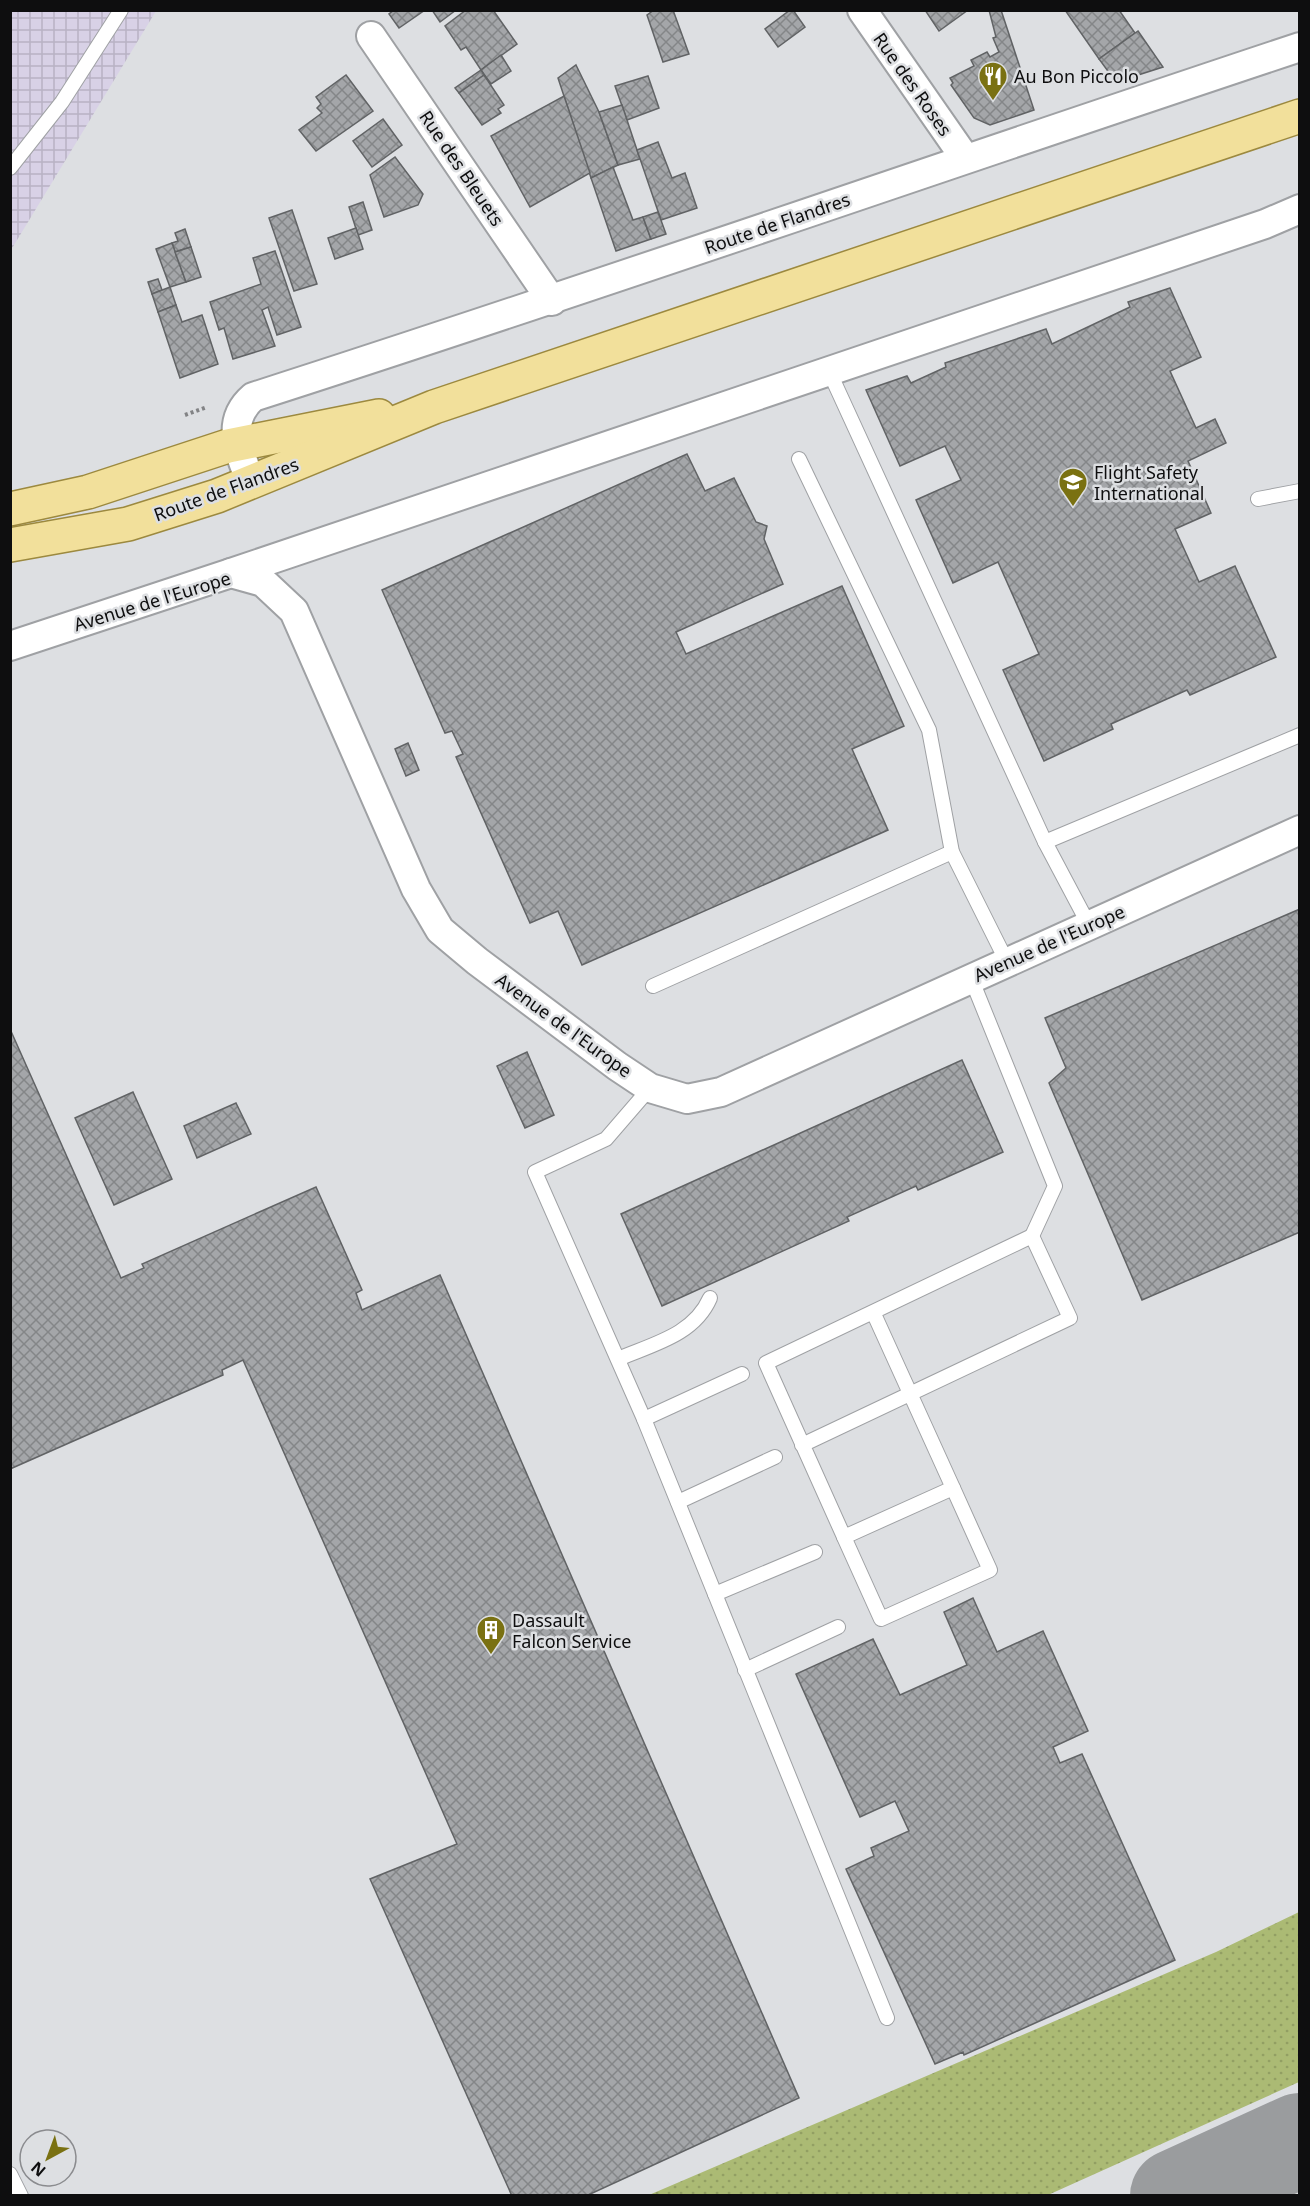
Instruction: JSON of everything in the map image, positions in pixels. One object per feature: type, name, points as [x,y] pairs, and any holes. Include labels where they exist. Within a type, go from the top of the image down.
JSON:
[{"type":"main road","name":"Route de Flandres","points":[[10,545],[128,524],[251,483],[434,406],[1299,116]]},
{"type":"main road","name":"Route de Flandres","points":[[10,509],[88,492],[237,444],[333,423],[434,406]]},
{"type":"street","name":"Rue des Roses","points":[[862,10],[965,158]]},
{"type":"street","name":"Rue des Bleuets","points":[[371,36],[552,301]]},
{"type":"street","name":"Route de Flandres","points":[[237,444],[237,418],[240,410],[253,397],[552,301],[965,158],[1299,47]]},
{"type":"street","points":[[231,573],[1265,224],[1299,209]]},
{"type":"street","points":[[1265,224],[1299,222]]},
{"type":"street","points":[[237,444],[251,483]]},
{"type":"street","name":"Avenue de l'Europe","points":[[10,646],[231,573],[263,582],[294,611],[416,889],[440,930],[495,975],[617,1066],[650,1088],[687,1099],[721,1092],[1299,830]]},
{"type":"lane","points":[[10,168],[62,102],[122,10]]},
{"type":"lane","points":[[829,371],[1045,842],[1089,925]]},
{"type":"lane","points":[[799,459],[929,730],[952,852],[1007,962]]},
{"type":"lane","points":[[1258,499],[1299,490]]},
{"type":"lane","points":[[1045,842],[1299,735]]},
{"type":"lane","points":[[653,986],[952,852]]},
{"type":"lane","points":[[874,1314],[990,1570],[881,1619],[766,1363],[874,1314],[1032,1236],[1055,1186],[971,978]]},
{"type":"lane","points":[[650,1088],[606,1140],[535,1172],[644,1419],[887,2018]]},
{"type":"lane","points":[[802,1444],[1070,1318],[1032,1236]]},
{"type":"lane","points":[[618,1359],[687,1330],[704,1312],[710,1298]]},
{"type":"lane","points":[[644,1419],[742,1374]]},
{"type":"lane","points":[[678,1502],[775,1457]]},
{"type":"lane","points":[[844,1537],[953,1488]]},
{"type":"lane","points":[[715,1594],[815,1552]]},
{"type":"lane","points":[[746,1670],[838,1627]]},
{"type":"lane","points":[[10,2174],[21,2196]]},
{"type":"shaded area","points":[[11,11],[156,11],[11,250]]},
{"type":"green space","points":[[1299,1912],[1299,2082],[1048,2195],[649,2195],[1216,1952]]},
{"type":"building","points":[[394,10],[425,10],[399,28],[389,14]]},
{"type":"building","points":[[432,10],[456,10],[440,22]]},
{"type":"building","points":[[466,10],[493,10],[517,44],[481,70],[466,47],[461,50],[445,26]]},
{"type":"building","points":[[654,10],[673,10],[689,54],[663,62],[647,15]]},
{"type":"building","points":[[793,10],[805,27],[778,47],[765,29]]},
{"type":"building","points":[[925,10],[968,10],[939,31]]},
{"type":"building","points":[[989,10],[1001,10],[1034,110],[990,125],[974,118],[951,85],[953,83],[950,78],[974,66],[971,60],[987,52],[990,57],[999,52],[993,38],[996,37]]},
{"type":"building","points":[[1065,10],[1119,10],[1135,33],[1099,59]]},
{"type":"building","points":[[1138,31],[1163,67],[1116,82],[1099,59]]},
{"type":"building","points":[[501,55],[511,71],[491,84],[481,70]]},
{"type":"building","points":[[576,65],[599,112],[618,165],[591,178],[558,78]]},
{"type":"building","points":[[481,70],[484,75],[459,93],[455,88]]},
{"type":"building","points":[[346,75],[373,111],[316,151],[299,130],[322,113],[317,108],[321,104],[316,97]]},
{"type":"building","points":[[484,75],[504,105],[498,109],[501,113],[482,125],[459,93]]},
{"type":"building","points":[[648,76],[659,108],[627,120],[615,86]]},
{"type":"building","points":[[564,96],[590,173],[530,207],[491,136]]},
{"type":"building","points":[[622,105],[640,159],[618,165],[599,112]]},
{"type":"building","points":[[383,119],[402,145],[372,167],[353,141]]},
{"type":"building","points":[[658,142],[672,178],[685,173],[697,208],[661,220],[637,150]]},
{"type":"building","points":[[395,157],[423,194],[418,205],[384,217],[370,175]]},
{"type":"building","points":[[613,167],[633,220],[643,217],[651,239],[616,251],[591,178]]},
{"type":"building","points":[[363,202],[372,230],[358,235],[349,207]]},
{"type":"building","points":[[292,210],[317,284],[294,291],[269,218]]},
{"type":"building","points":[[658,212],[666,234],[651,239],[643,217]]},
{"type":"building","points":[[356,228],[363,249],[335,259],[328,238]]},
{"type":"building","points":[[185,229],[191,247],[175,252],[172,243],[178,241],[175,233]]},
{"type":"building","points":[[172,243],[186,282],[170,287],[156,249]]},
{"type":"building","points":[[191,247],[201,277],[186,282],[175,252]]},
{"type":"building","points":[[275,251],[301,327],[277,335],[268,307],[262,310],[275,346],[233,359],[224,328],[219,330],[210,302],[261,284],[253,258]]},
{"type":"building","points":[[158,279],[162,290],[152,294],[148,282]]},
{"type":"building","points":[[170,287],[176,305],[158,312],[152,294]]},
{"type":"building","points":[[1170,288],[1201,357],[1170,371],[1196,428],[1215,419],[1226,443],[1188,461],[1211,513],[1175,529],[1199,582],[1235,566],[1276,657],[1190,695],[1187,690],[1111,724],[1113,729],[1044,761],[1003,670],[1039,654],[998,562],[953,583],[916,500],[961,480],[945,446],[900,466],[866,390],[907,376],[911,383],[946,367],[945,363],[1046,329],[1052,344],[1130,307],[1128,302]]},
{"type":"building","points":[[176,305],[182,322],[202,315],[218,364],[180,378],[158,312]]},
{"type":"building","points":[[687,454],[705,491],[734,478],[756,522],[767,526],[764,539],[783,584],[676,632],[686,654],[842,586],[904,726],[852,749],[888,830],[582,965],[558,911],[530,923],[456,757],[463,754],[452,731],[445,733],[382,590]]},
{"type":"building","points":[[408,743],[419,770],[406,776],[395,749]]},
{"type":"building","points":[[1300,909],[1300,1232],[1142,1300],[1049,1083],[1066,1068],[1045,1018]]},
{"type":"building","name":"Dassault Falcon Service","points":[[10,1029],[121,1278],[144,1268],[142,1264],[316,1187],[362,1290],[356,1293],[362,1310],[440,1275],[799,2098],[586,2196],[512,2196],[370,1879],[457,1844],[243,1360],[222,1370],[223,1375],[10,1469]]},
{"type":"building","points":[[527,1052],[554,1115],[525,1128],[497,1066]]},
{"type":"building","points":[[962,1060],[1003,1152],[918,1190],[916,1186],[847,1217],[849,1221],[662,1306],[621,1214]]},
{"type":"building","points":[[133,1092],[172,1179],[114,1205],[75,1118]]},
{"type":"building","points":[[236,1103],[251,1134],[197,1158],[184,1126]]},
{"type":"building","points":[[973,1598],[997,1652],[1043,1631],[1088,1731],[1053,1747],[1060,1763],[1082,1754],[1175,1960],[964,2055],[963,2052],[935,2064],[846,1869],[874,1856],[871,1848],[909,1831],[895,1801],[860,1817],[796,1674],[873,1639],[900,1695],[967,1665],[944,1612]]},
{"type":"taxiway","points":[[1177,2196],[1300,2140]]},
{"type":"place","name":"Au Bon Piccolo","points":[[993,102]]},
{"type":"place","name":"Flight Safety International","points":[[1073,508]]},
{"type":"place","name":"Dassault Falcon Service","points":[[491,1656]]}]
